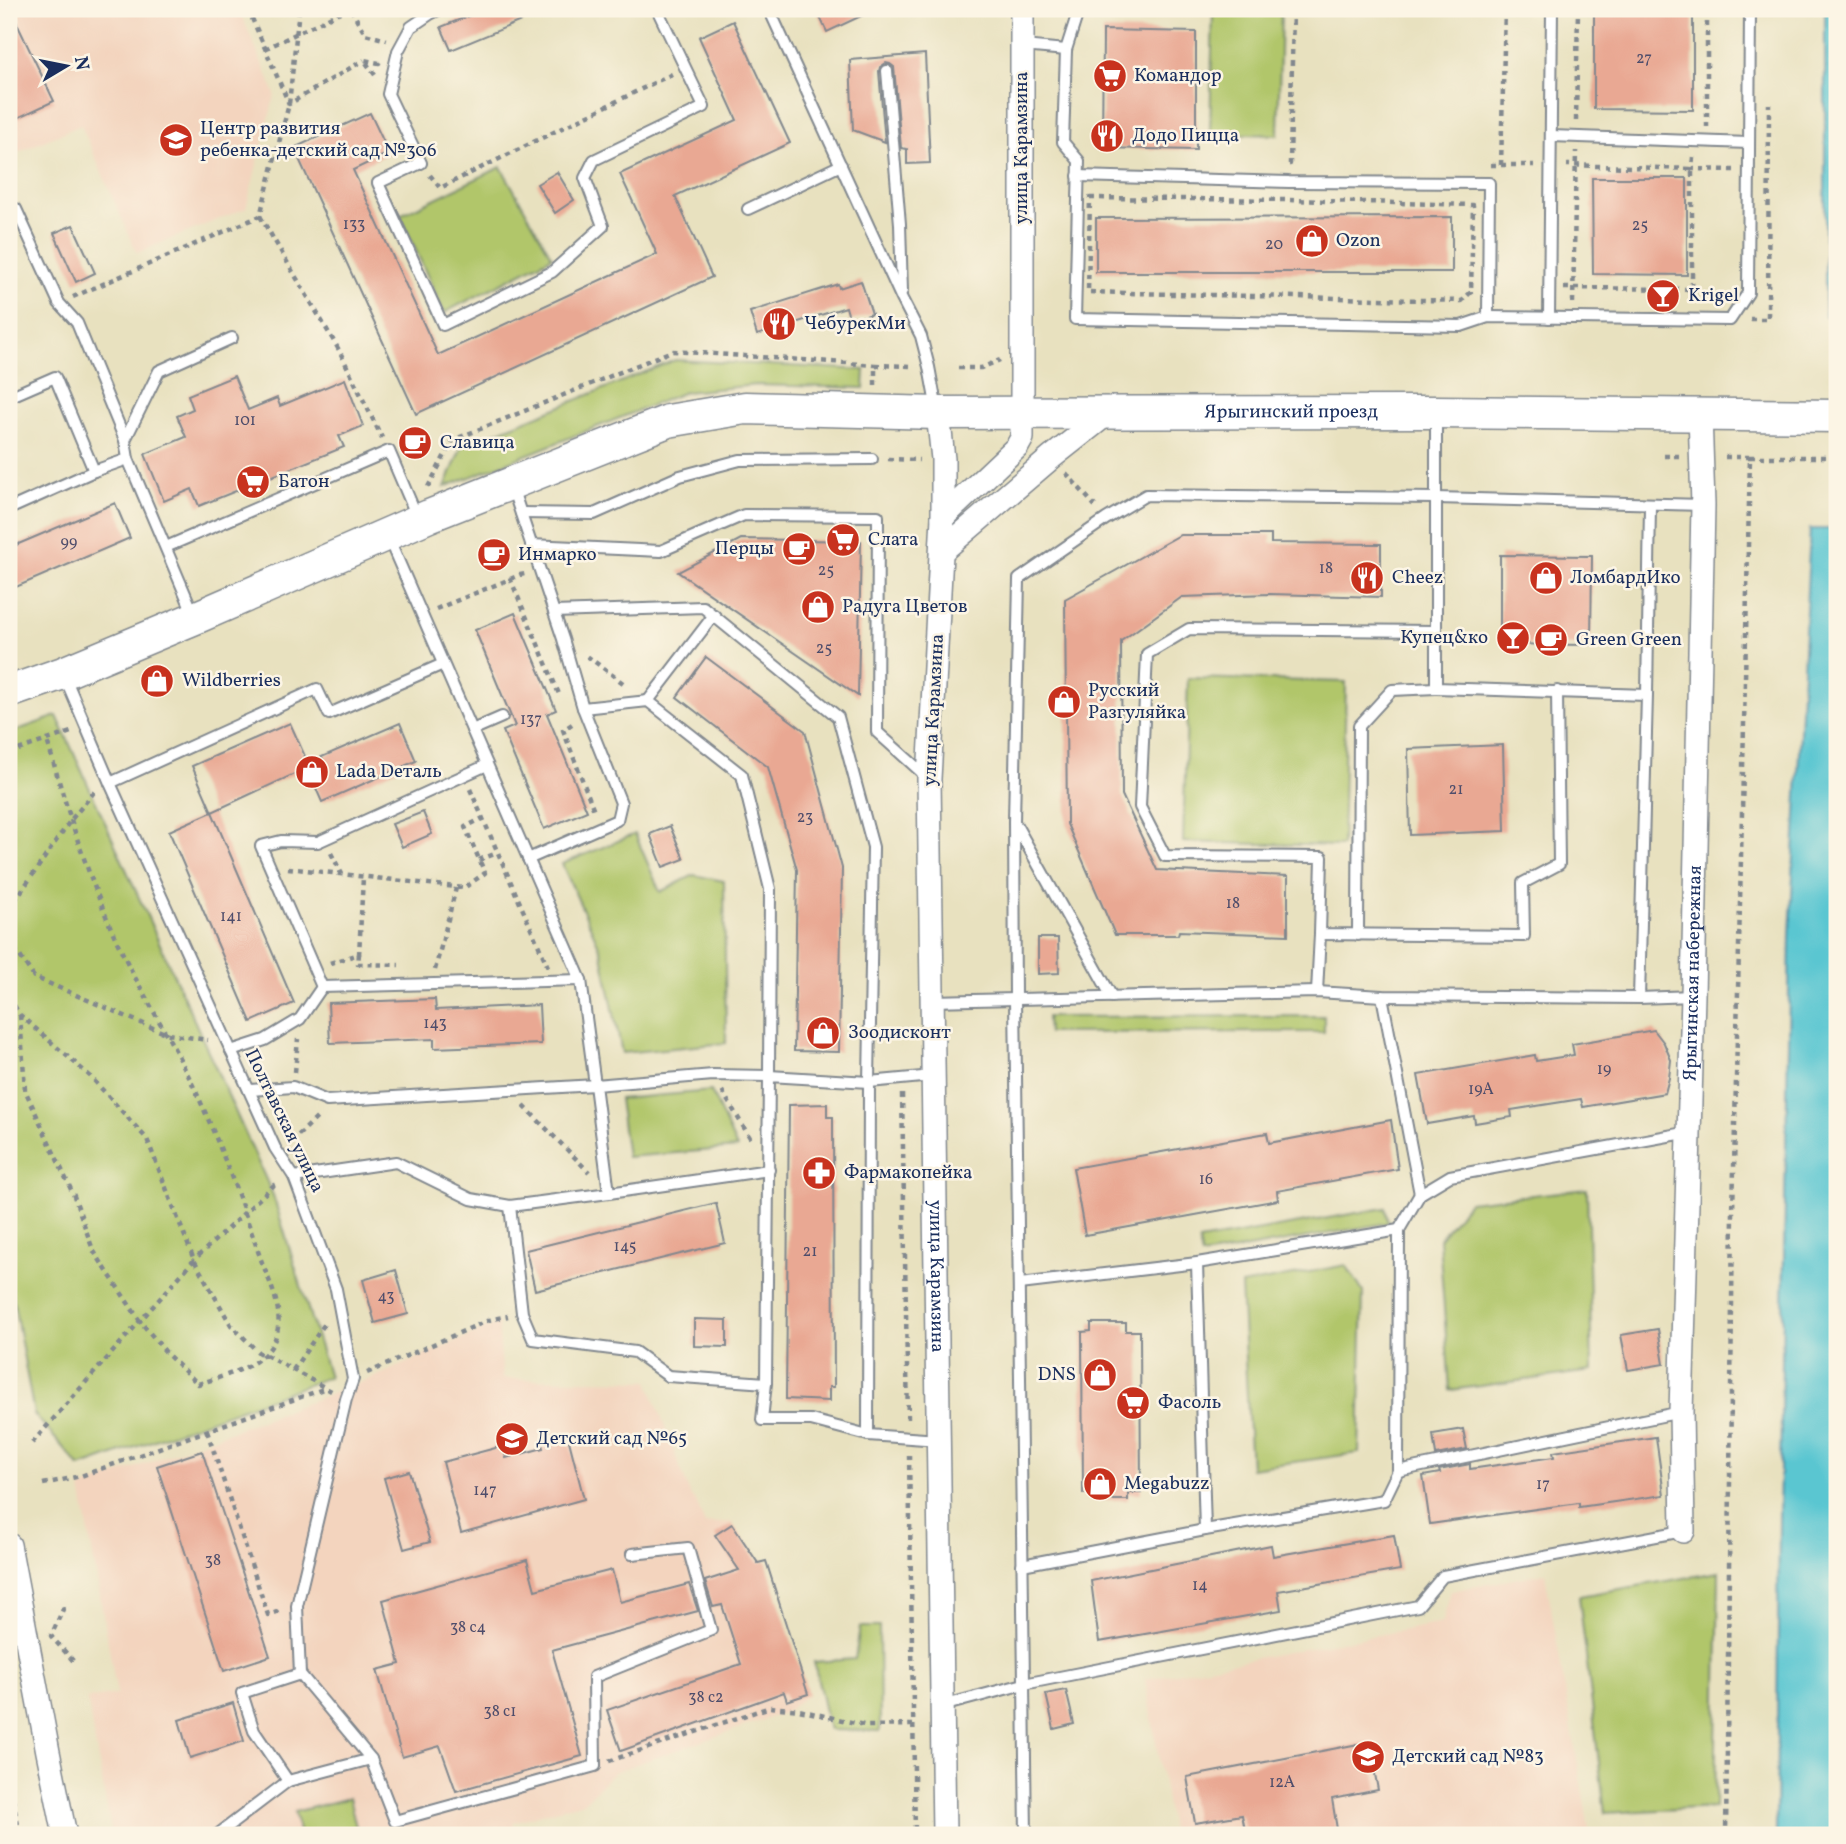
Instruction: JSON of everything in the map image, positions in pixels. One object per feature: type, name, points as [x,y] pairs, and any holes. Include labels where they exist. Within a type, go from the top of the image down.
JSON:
[{"type":"main road","name":"Ярыгинский проезд","points":[[9,692],[63,673],[387,535],[421,509],[516,499],[668,421],[745,408],[938,413],[1436,412],[1837,416]]},
{"type":"street","name":"улица Карамзина","points":[[943,517],[1017,447],[1021,438],[1022,9]]},
{"type":"street","points":[[942,551],[1109,412]]},
{"type":"street","name":"улица Карамзина","points":[[938,413],[943,459],[943,517],[929,779],[944,1835]]},
{"type":"street","name":"Ярыгинская набережная","points":[[1683,1531],[1681,1412],[1703,505],[1700,414]]},
{"type":"street","points":[[9,1545],[65,1835]]},
{"type":"lane","points":[[440,9],[411,27],[398,51],[388,94],[421,163],[378,183],[443,325],[552,272],[603,226],[585,178],[594,160],[704,107],[659,9]]},
{"type":"lane","points":[[769,9],[921,337],[938,413]]},
{"type":"lane","points":[[1079,9],[1066,50],[1063,142],[1079,161],[1075,319],[1461,326],[1488,317],[1730,320],[1748,293],[1750,9]]},
{"type":"lane","points":[[1549,318],[1552,9]]},
{"type":"lane","points":[[1023,46],[1066,50]]},
{"type":"lane","points":[[887,71],[900,224],[902,299]]},
{"type":"lane","points":[[1551,136],[1749,143]]},
{"type":"lane","points":[[748,209],[841,165]]},
{"type":"lane","points":[[1078,176],[1289,183],[1489,183],[1488,317]]},
{"type":"lane","points":[[9,210],[16,209],[59,303],[77,323],[125,440],[128,459],[195,618]]},
{"type":"lane","points":[[125,440],[159,371],[232,338]]},
{"type":"lane","points":[[9,397],[55,377],[94,471]]},
{"type":"lane","points":[[1436,412],[1436,688]]},
{"type":"lane","points":[[166,547],[389,451],[421,509]]},
{"type":"lane","points":[[9,509],[94,471],[128,459]]},
{"type":"lane","points":[[528,859],[617,820],[621,803],[583,709],[564,639],[516,499],[593,514],[680,476],[740,460],[872,459]]},
{"type":"lane","points":[[1026,1835],[1014,822],[1019,579],[1146,495],[1436,498],[1703,505]]},
{"type":"lane","points":[[1639,998],[1650,505]]},
{"type":"lane","points":[[531,545],[661,551],[744,515],[878,516],[877,732],[929,779]]},
{"type":"lane","points":[[387,535],[581,980],[609,1192]]},
{"type":"lane","points":[[554,612],[703,607],[838,717],[873,847],[868,1435]]},
{"type":"lane","points":[[648,701],[714,615]]},
{"type":"lane","points":[[1317,992],[1322,858],[1165,856],[1140,807],[1147,654],[1189,629],[1436,631]]},
{"type":"lane","points":[[109,780],[317,689],[329,713],[443,664]]},
{"type":"lane","name":"Полтавская улица","points":[[63,673],[275,1148],[294,1177],[336,1289],[353,1379],[297,1606],[300,1674]]},
{"type":"lane","points":[[1358,935],[1359,726],[1392,690],[1436,688],[1647,695]]},
{"type":"lane","points":[[1320,934],[1524,936],[1523,883],[1559,864],[1558,691]]},
{"type":"lane","points":[[583,709],[648,701],[742,775],[770,889],[766,1383],[762,1420],[811,1420],[868,1435],[939,1440]]},
{"type":"lane","points":[[472,730],[502,718]]},
{"type":"lane","points":[[322,987],[261,845],[281,841],[318,842],[488,765]]},
{"type":"lane","points":[[1014,822],[1112,997]]},
{"type":"lane","points":[[322,987],[581,980]]},
{"type":"lane","points":[[231,1051],[265,1040],[300,1019],[322,987]]},
{"type":"lane","points":[[932,1001],[1317,992],[1382,996],[1693,996]]},
{"type":"lane","points":[[1382,996],[1420,1194]]},
{"type":"lane","points":[[250,1090],[293,1087],[327,1101],[713,1075],[869,1082],[933,1076]]},
{"type":"lane","points":[[1022,1565],[1205,1530],[1384,1500],[1398,1471],[1399,1230],[1420,1194],[1450,1176],[1689,1132]]},
{"type":"lane","points":[[294,1177],[396,1162],[471,1199],[510,1206],[769,1170]]},
{"type":"lane","points":[[510,1206],[522,1313],[533,1339],[635,1352],[668,1376],[766,1383]]},
{"type":"lane","points":[[1020,1284],[1197,1263],[1399,1230]]},
{"type":"lane","points":[[1197,1263],[1205,1530]]},
{"type":"lane","points":[[1398,1471],[1681,1412]]},
{"type":"lane","points":[[942,1706],[1024,1684],[1418,1606],[1443,1576],[1683,1531]]},
{"type":"lane","points":[[288,1781],[254,1731],[243,1693],[300,1674],[371,1759],[395,1821],[595,1766],[594,1678],[711,1630],[688,1548],[632,1553]]},
{"type":"lane","points":[[217,1835],[288,1781],[371,1759]]},
{"type":"path","points":[[248,9],[289,104]]},
{"type":"path","points":[[299,9],[289,104],[260,216],[339,350],[389,451]]},
{"type":"path","points":[[265,50],[349,9],[365,34],[387,41],[380,63],[364,60],[289,104]]},
{"type":"path","points":[[1277,164],[1290,164],[1293,9]]},
{"type":"path","points":[[1489,165],[1501,165],[1505,9]]},
{"type":"path","points":[[1573,318],[1578,9]]},
{"type":"path","points":[[1707,9],[1707,142]]},
{"type":"path","points":[[364,60],[388,94]]},
{"type":"path","points":[[421,163],[440,188],[685,67]]},
{"type":"path","points":[[1550,78],[1576,119]]},
{"type":"path","points":[[1768,319],[1769,103]]},
{"type":"path","points":[[1573,288],[1692,289],[1693,142]]},
{"type":"path","points":[[1576,165],[1749,171]]},
{"type":"path","points":[[1090,198],[1473,205],[1471,292],[1462,300],[1088,292],[1090,198]]},
{"type":"path","points":[[59,303],[260,216]]},
{"type":"path","points":[[421,509],[453,440],[672,351],[911,366]]},
{"type":"path","points":[[958,368],[981,368],[1001,359]]},
{"type":"path","points":[[874,389],[875,365]]},
{"type":"path","points":[[1664,456],[1837,457]]},
{"type":"path","points":[[1726,1835],[1733,1213],[1750,457]]},
{"type":"path","points":[[1061,467],[1106,519]]},
{"type":"path","points":[[422,615],[520,575],[540,573]]},
{"type":"path","points":[[510,579],[562,702]]},
{"type":"path","points":[[564,639],[648,701]]},
{"type":"path","points":[[567,713],[572,725],[562,730],[601,827]]},
{"type":"path","points":[[9,753],[86,727]]},
{"type":"path","points":[[20,1015],[25,1090],[74,1196],[93,1250],[140,1321],[169,1356],[198,1384],[241,1371],[264,1354],[276,1337],[279,1312],[245,1212],[198,1096],[167,1034],[130,971],[106,917],[70,821],[47,740]]},
{"type":"path","points":[[463,776],[555,981]]},
{"type":"path","points":[[9,909],[70,821],[95,790],[109,780]]},
{"type":"path","points":[[270,865],[464,888],[485,873],[465,827],[483,818]]},
{"type":"path","points":[[324,839],[342,874]]},
{"type":"path","points":[[479,860],[497,853]]},
{"type":"path","points":[[354,987],[359,954],[363,877]]},
{"type":"path","points":[[433,985],[435,966],[456,888]]},
{"type":"path","points":[[9,940],[34,977],[167,1034],[207,1040],[231,1051]]},
{"type":"path","points":[[314,968],[359,954]]},
{"type":"path","points":[[9,997],[20,1015],[90,1076],[147,1139],[194,1260],[231,1325],[259,1353],[346,1399]]},
{"type":"path","points":[[293,1087],[300,1019]]},
{"type":"path","points":[[713,1075],[769,1170]]},
{"type":"path","points":[[902,1079],[915,1835]]},
{"type":"path","points":[[509,1090],[609,1192]]},
{"type":"path","points":[[290,1143],[322,1113]]},
{"type":"path","points":[[32,1443],[194,1260],[274,1185],[294,1177]]},
{"type":"path","points":[[293,1370],[322,1326],[340,1307]]},
{"type":"path","points":[[43,1484],[81,1476],[207,1432],[353,1379],[489,1320],[522,1313]]},
{"type":"path","points":[[207,1432],[268,1615],[297,1606]]},
{"type":"path","points":[[64,1607],[51,1636],[75,1663]]},
{"type":"path","points":[[595,1766],[770,1707],[799,1710],[868,1726],[913,1725]]},
{"type":"path","points":[[9,1780],[20,1835]]},
{"type":"shaded area","name":"Центр развития ребенка-детский сад №306","points":[[9,9],[239,9],[275,94],[246,208],[137,253],[81,125],[9,156]]},
{"type":"shaded area","points":[[498,1323],[503,1379],[648,1381],[691,1497],[696,1501],[705,1524],[731,1522],[761,1562],[766,1561],[808,1694],[786,1712],[614,1772],[584,1802],[513,1822],[517,1835],[112,1835],[87,1699],[117,1694],[81,1488],[370,1379]]},
{"type":"shaded area","name":"Детский сад №83","points":[[1545,1573],[1590,1835],[1172,1835],[1145,1679],[1442,1623],[1451,1591]]},
{"type":"green space","points":[[1213,9],[1281,9],[1278,135],[1210,133]]},
{"type":"green space","points":[[501,167],[552,257],[444,313],[400,215]]},
{"type":"green space","points":[[675,360],[865,370],[864,388],[756,385],[685,392],[445,487],[462,446]]},
{"type":"green space","points":[[1188,678],[1346,682],[1342,846],[1183,842]]},
{"type":"green space","points":[[57,716],[273,1195],[329,1377],[80,1467],[34,1414],[9,1276],[9,733]]},
{"type":"green space","points":[[635,834],[660,892],[694,875],[724,881],[726,1043],[622,1053],[601,950],[562,864]]},
{"type":"green space","points":[[1324,1016],[1324,1032],[1048,1033],[1047,1017]]},
{"type":"green space","points":[[711,1091],[737,1148],[627,1157],[619,1099]]},
{"type":"green space","points":[[1587,1189],[1592,1371],[1450,1390],[1439,1239],[1469,1202]]},
{"type":"green space","points":[[1385,1208],[1388,1223],[1202,1256],[1199,1241]]},
{"type":"green space","points":[[1346,1265],[1363,1292],[1359,1453],[1251,1468],[1241,1285]]},
{"type":"green space","points":[[1719,1572],[1715,1807],[1605,1813],[1579,1596]]},
{"type":"green space","points":[[860,1627],[879,1627],[880,1731],[829,1730],[814,1662],[855,1659]]},
{"type":"green space","points":[[349,1798],[358,1835],[300,1835],[294,1812]]},
{"type":"water","points":[[1825,9],[1837,9],[1837,316],[1825,317]]},
{"type":"water","points":[[1810,529],[1837,529],[1837,1835],[1776,1835],[1790,936]]},
{"type":"building","points":[[9,9],[54,101],[9,122]]},
{"type":"building","points":[[486,9],[550,9],[451,50],[441,27]]},
{"type":"building","points":[[816,9],[876,9],[827,32]]},
{"type":"building","points":[[1594,9],[1693,9],[1693,110],[1594,109]]},
{"type":"building","points":[[733,21],[790,143],[675,196],[712,277],[416,414],[294,148],[370,113],[389,153],[353,170],[438,355],[657,254],[620,174],[737,120],[699,37]]},
{"type":"building","points":[[1103,30],[1196,32],[1196,150],[1102,148]]},
{"type":"building","points":[[925,54],[930,163],[907,164],[907,149],[901,148],[894,67],[886,63],[879,71],[885,142],[853,130],[850,60]]},
{"type":"building","points":[[557,172],[574,200],[555,213],[537,184]]},
{"type":"building","points":[[1592,178],[1687,178],[1687,275],[1593,274]]},
{"type":"building","points":[[1452,217],[1452,272],[1096,272],[1096,218]]},
{"type":"building","points":[[73,225],[95,273],[76,282],[54,233]]},
{"type":"building","points":[[861,281],[872,314],[850,321],[846,307],[757,335],[750,312],[838,284],[839,288]]},
{"type":"building","points":[[234,376],[248,410],[277,398],[280,406],[345,379],[363,426],[339,436],[344,447],[199,506],[192,489],[164,501],[145,454],[186,437],[177,416],[193,409],[188,395]]},
{"type":"building","points":[[115,503],[130,538],[9,590],[9,548]]},
{"type":"building","points":[[1180,535],[1271,535],[1271,543],[1381,544],[1381,597],[1270,594],[1182,597],[1121,641],[1122,795],[1157,870],[1288,876],[1288,935],[1179,931],[1178,935],[1115,935],[1067,824],[1065,599]]},
{"type":"building","points":[[741,539],[861,541],[858,696],[678,572]]},
{"type":"building","points":[[1500,555],[1592,556],[1591,645],[1500,644]]},
{"type":"building","points":[[515,613],[556,710],[547,714],[587,811],[544,829],[503,731],[515,726],[475,630]]},
{"type":"building","points":[[706,657],[805,731],[842,868],[839,1052],[794,1051],[797,870],[768,767],[677,697]]},
{"type":"building","points":[[290,723],[308,763],[400,723],[416,761],[322,802],[307,768],[212,812],[192,766]]},
{"type":"building","points":[[1503,745],[1505,831],[1410,835],[1408,749]]},
{"type":"building","points":[[212,812],[294,1003],[251,1022],[169,831]]},
{"type":"building","points":[[423,812],[432,834],[402,847],[392,824]]},
{"type":"building","points":[[670,826],[684,859],[663,867],[650,834]]},
{"type":"building","points":[[1038,938],[1058,938],[1059,973],[1038,974]]},
{"type":"building","points":[[435,999],[436,1010],[539,1005],[541,1044],[434,1048],[434,1039],[330,1043],[328,1003]]},
{"type":"building","points":[[1654,1030],[1664,1043],[1671,1060],[1665,1093],[1583,1107],[1581,1099],[1511,1110],[1512,1117],[1475,1123],[1474,1116],[1427,1124],[1418,1075],[1535,1055],[1536,1061],[1574,1055],[1572,1044]]},
{"type":"building","points":[[827,1104],[827,1117],[833,1117],[834,1387],[829,1387],[829,1401],[786,1399],[789,1105]]},
{"type":"building","points":[[1391,1120],[1398,1169],[1277,1191],[1278,1200],[1085,1235],[1073,1168],[1267,1133],[1269,1143]]},
{"type":"building","points":[[716,1203],[725,1243],[535,1290],[526,1250]]},
{"type":"building","points":[[396,1270],[408,1314],[375,1323],[363,1280]]},
{"type":"building","points":[[694,1319],[727,1320],[727,1347],[694,1346]]},
{"type":"building","points":[[1091,1323],[1126,1323],[1126,1331],[1140,1331],[1141,1493],[1128,1493],[1128,1500],[1093,1500],[1093,1493],[1083,1494],[1082,1332],[1091,1331]]},
{"type":"building","points":[[1658,1329],[1664,1364],[1628,1370],[1621,1335]]},
{"type":"building","points":[[1463,1429],[1467,1449],[1436,1455],[1433,1434]]},
{"type":"building","points":[[567,1433],[584,1499],[461,1533],[443,1462],[503,1446],[506,1458],[543,1448],[541,1440]]},
{"type":"building","points":[[1656,1437],[1664,1495],[1579,1507],[1579,1503],[1430,1524],[1423,1476],[1470,1464],[1470,1469],[1554,1457],[1553,1452]]},
{"type":"building","points":[[202,1451],[270,1656],[224,1671],[157,1466]]},
{"type":"building","points":[[409,1471],[430,1542],[404,1549],[384,1478]]},
{"type":"building","points":[[732,1524],[758,1563],[766,1561],[808,1694],[787,1701],[784,1692],[621,1751],[607,1710],[741,1664],[722,1605],[713,1607],[705,1581],[739,1570],[715,1535]]},
{"type":"building","points":[[1394,1535],[1400,1570],[1278,1591],[1281,1610],[1099,1642],[1091,1581],[1271,1545],[1273,1556]]},
{"type":"building","points":[[527,1560],[535,1590],[612,1570],[620,1602],[689,1584],[698,1611],[552,1650],[582,1756],[456,1791],[440,1746],[402,1757],[377,1670],[400,1664],[383,1600]]},
{"type":"building","points":[[1066,1690],[1074,1724],[1054,1729],[1046,1694]]},
{"type":"building","points":[[233,1703],[244,1741],[190,1758],[179,1720]]},
{"type":"building","points":[[1369,1742],[1378,1790],[1332,1799],[1338,1835],[1246,1835],[1242,1815],[1195,1823],[1187,1777]]},
{"type":"place","name":"Командор","points":[[1110,76]]},
{"type":"place","name":"Додо Пицца","points":[[1107,136]]},
{"type":"place","name":"Центр развития ребенка-детский сад №306","points":[[176,140]]},
{"type":"place","name":"Ozon","points":[[1312,241]]},
{"type":"place","name":"Krigel","points":[[1663,296]]},
{"type":"place","name":"ЧебурекМи","points":[[779,324]]},
{"type":"place","name":"Славица","points":[[415,443]]},
{"type":"place","name":"Батон","points":[[253,482]]},
{"type":"place","name":"Слата","points":[[843,540]]},
{"type":"place","name":"Перцы","points":[[799,549]]},
{"type":"place","name":"Инмарко","points":[[494,555]]},
{"type":"place","name":"Cheez","points":[[1367,578]]},
{"type":"place","name":"ЛомбардИко","points":[[1546,578]]},
{"type":"place","name":"Радуга Цветов","points":[[818,607]]},
{"type":"place","name":"Купец&ко","points":[[1513,638]]},
{"type":"place","name":"Green Green","points":[[1551,640]]},
{"type":"place","name":"Wildberries","points":[[157,681]]},
{"type":"place","name":"Русский Разгуляйка","points":[[1064,702]]},
{"type":"place","name":"Lada Dеталь","points":[[312,772]]},
{"type":"place","name":"Зоодисконт","points":[[823,1033]]},
{"type":"place","name":"Фармакопейка","points":[[819,1173]]},
{"type":"place","name":"DNS","points":[[1100,1375]]},
{"type":"place","name":"Фасоль","points":[[1133,1403]]},
{"type":"place","name":"Детский сад №65","points":[[512,1439]]},
{"type":"place","name":"Megabuzz","points":[[1100,1484]]},
{"type":"place","name":"Детский сад №83","points":[[1368,1757]]}]
